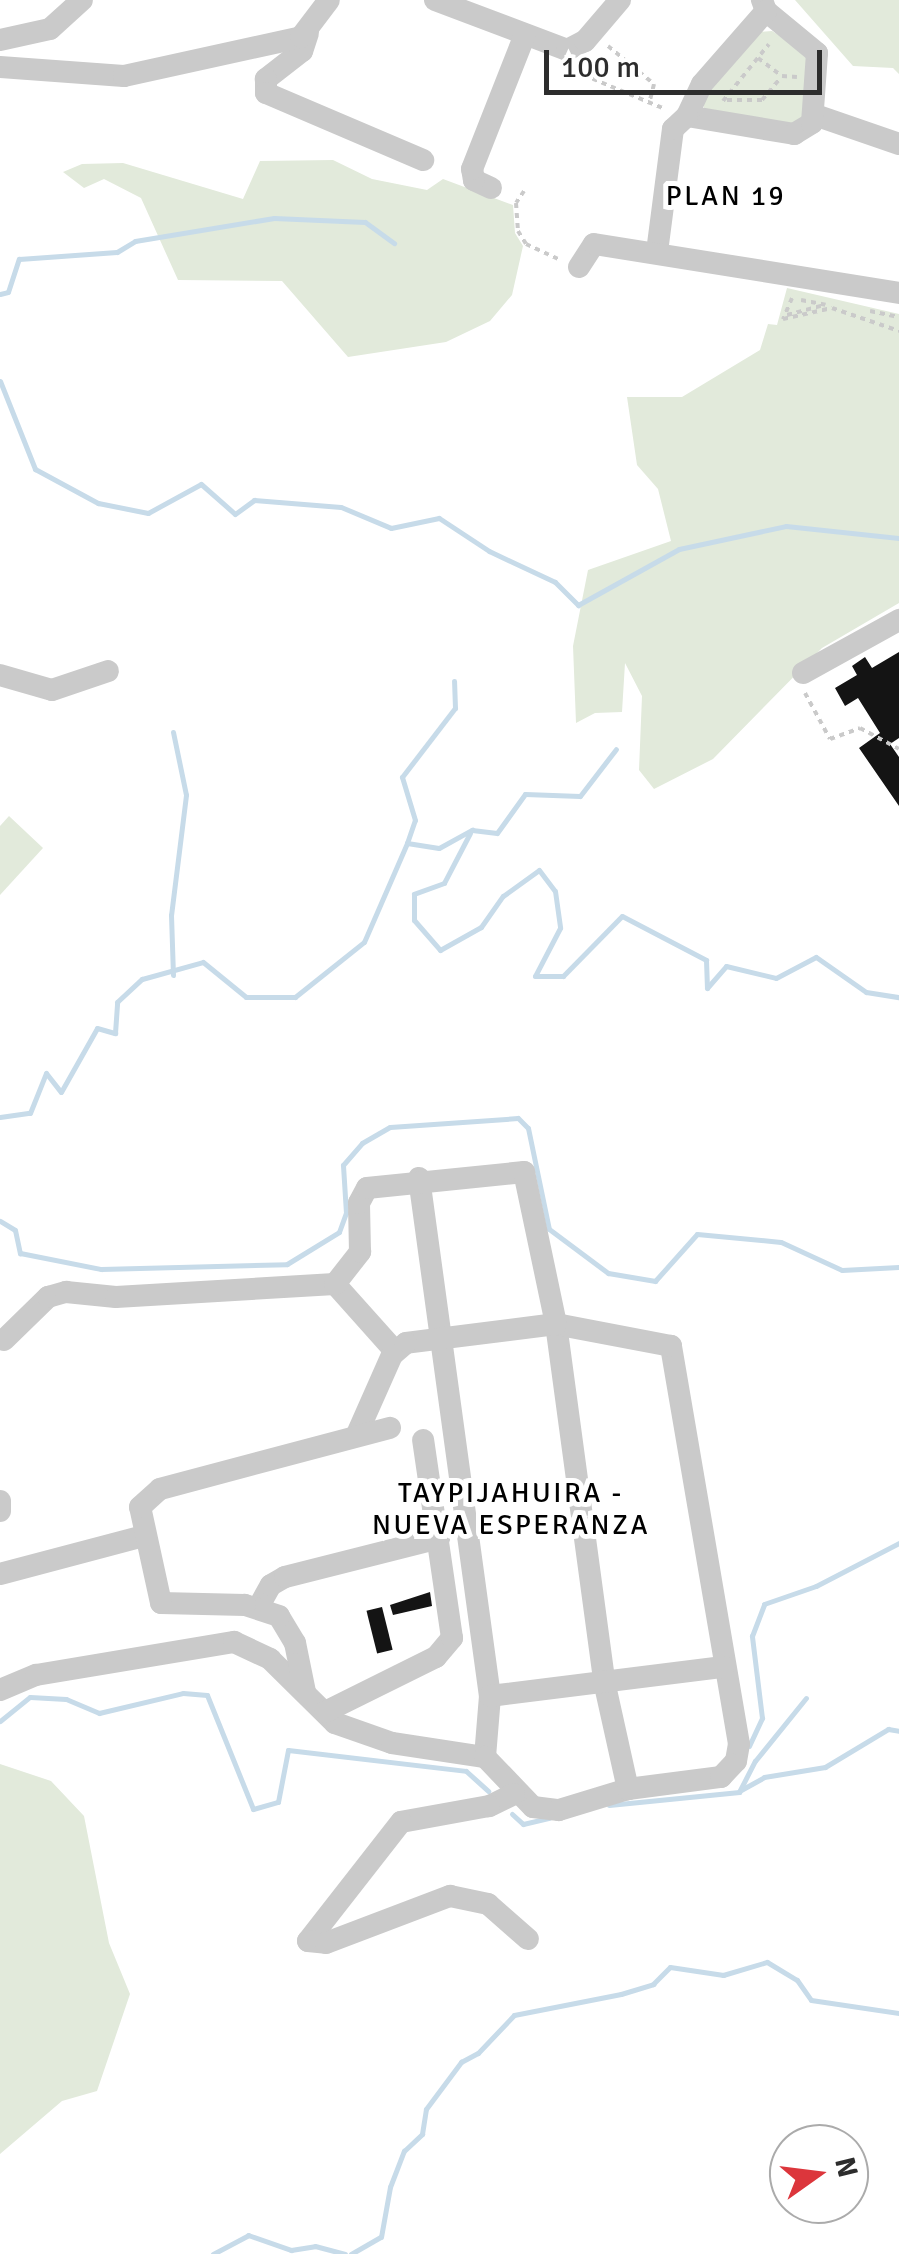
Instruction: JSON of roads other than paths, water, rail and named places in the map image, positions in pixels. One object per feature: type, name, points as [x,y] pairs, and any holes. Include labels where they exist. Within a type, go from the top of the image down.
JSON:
[{"type":"street","points":[[0,40],[50,28],[82,0]]},
{"type":"street","points":[[329,0],[308,32],[302,52],[266,79],[266,93],[423,160]]},
{"type":"street","points":[[435,0],[556,50],[577,48],[620,0]]},
{"type":"street","points":[[657,252],[673,129],[681,108],[764,6],[814,47],[816,115],[808,128],[794,134],[681,108]]},
{"type":"street","points":[[0,67],[99,79],[308,32]]},
{"type":"street","points":[[491,188],[474,180],[472,169],[524,37]]},
{"type":"street","points":[[816,115],[899,144]]},
{"type":"street","points":[[579,267],[594,244],[899,293]]},
{"type":"street","points":[[804,673],[899,620]]},
{"type":"street","points":[[0,675],[52,690],[108,671]]},
{"type":"street","points":[[4,1340],[48,1297],[66,1292],[116,1297],[335,1284],[360,1252],[359,1204],[367,1188],[419,1178],[524,1172],[556,1324],[604,1682],[628,1789]]},
{"type":"street","points":[[357,1434],[395,1350],[437,1337],[556,1324],[671,1346],[739,1744],[736,1761],[721,1777],[628,1789],[559,1810],[532,1807],[514,1794],[485,1757],[490,1696],[437,1337],[419,1178]]},
{"type":"street","points":[[335,1284],[395,1350]]},
{"type":"street","points":[[305,1692],[290,1630],[280,1616],[258,1608],[160,1603],[140,1507],[160,1489],[390,1428]]},
{"type":"street","points":[[324,1712],[448,1644],[439,1538],[423,1440]]},
{"type":"street","points":[[0,1501],[0,1511]]},
{"type":"street","points":[[0,1574],[144,1536]]},
{"type":"street","points":[[258,1608],[271,1585],[285,1577],[439,1538]]},
{"type":"street","points":[[0,1690],[36,1675],[234,1642],[270,1658],[336,1723],[392,1743],[485,1757]]},
{"type":"street","points":[[490,1696],[724,1666]]},
{"type":"street","points":[[514,1794],[489,1806],[400,1822],[308,1941],[326,1943],[450,1896],[488,1904],[528,1938]]},
{"type":"waterway","points":[[0,294],[8,292],[19,259],[117,252],[135,241],[274,218],[365,222],[394,243]]},
{"type":"waterway","points":[[0,381],[35,469],[98,503],[148,513],[201,484],[235,514],[254,500],[341,507],[391,528],[439,518],[489,551],[555,582],[578,605],[679,549],[786,526],[899,538]]},
{"type":"waterway","points":[[407,843],[415,820],[402,777],[455,708],[454,681]]},
{"type":"waterway","points":[[173,732],[186,795],[171,915],[173,975]]},
{"type":"waterway","points":[[0,1117],[30,1113],[46,1073],[61,1092],[97,1028],[115,1033],[117,1002],[142,979],[203,962],[246,997],[295,997],[364,942],[407,843],[439,848],[472,830],[497,833],[525,794],[580,796],[616,749]]},
{"type":"waterway","points":[[470,833],[444,883],[414,894],[414,920],[440,950],[481,927],[503,896],[539,870],[555,891],[560,928],[535,976],[563,976],[622,916],[706,960],[707,988],[726,966],[776,978],[816,957],[866,992],[899,997]]},
{"type":"waterway","points":[[0,1221],[15,1230],[20,1253],[101,1269],[287,1264],[339,1232],[346,1213],[343,1165],[362,1143],[390,1127],[518,1118],[528,1128],[549,1229],[608,1273],[655,1281],[697,1234],[781,1242],[842,1270],[899,1267]]},
{"type":"waterway","points":[[749,1746],[762,1718],[752,1636],[764,1604],[816,1586],[899,1543]]},
{"type":"waterway","points":[[0,1721],[30,1697],[66,1699],[99,1713],[183,1693],[207,1695],[253,1809],[278,1802],[288,1750],[466,1771],[488,1791]]},
{"type":"waterway","points":[[609,1805],[739,1792],[755,1761],[806,1698]]},
{"type":"waterway","points":[[741,1790],[764,1777],[825,1767],[888,1729],[899,1731]]},
{"type":"waterway","points":[[512,1814],[523,1824],[549,1818]]},
{"type":"waterway","points":[[351,2254],[381,2237],[390,2187],[404,2151],[422,2134],[426,2109],[461,2062],[478,2053],[514,2015],[621,1994],[653,1984],[670,1967],[723,1975],[767,1962],[797,1980],[811,2000],[899,2013]]},
{"type":"waterway","points":[[213,2254],[248,2235],[291,2250],[315,2246],[345,2254]]},
{"type":"district","name":"PLAN 19","points":[[726,196]]},
{"type":"district","name":"TAYPIJAHUIRA - NUEVA ESPERANZA","points":[[511,1509]]}]
